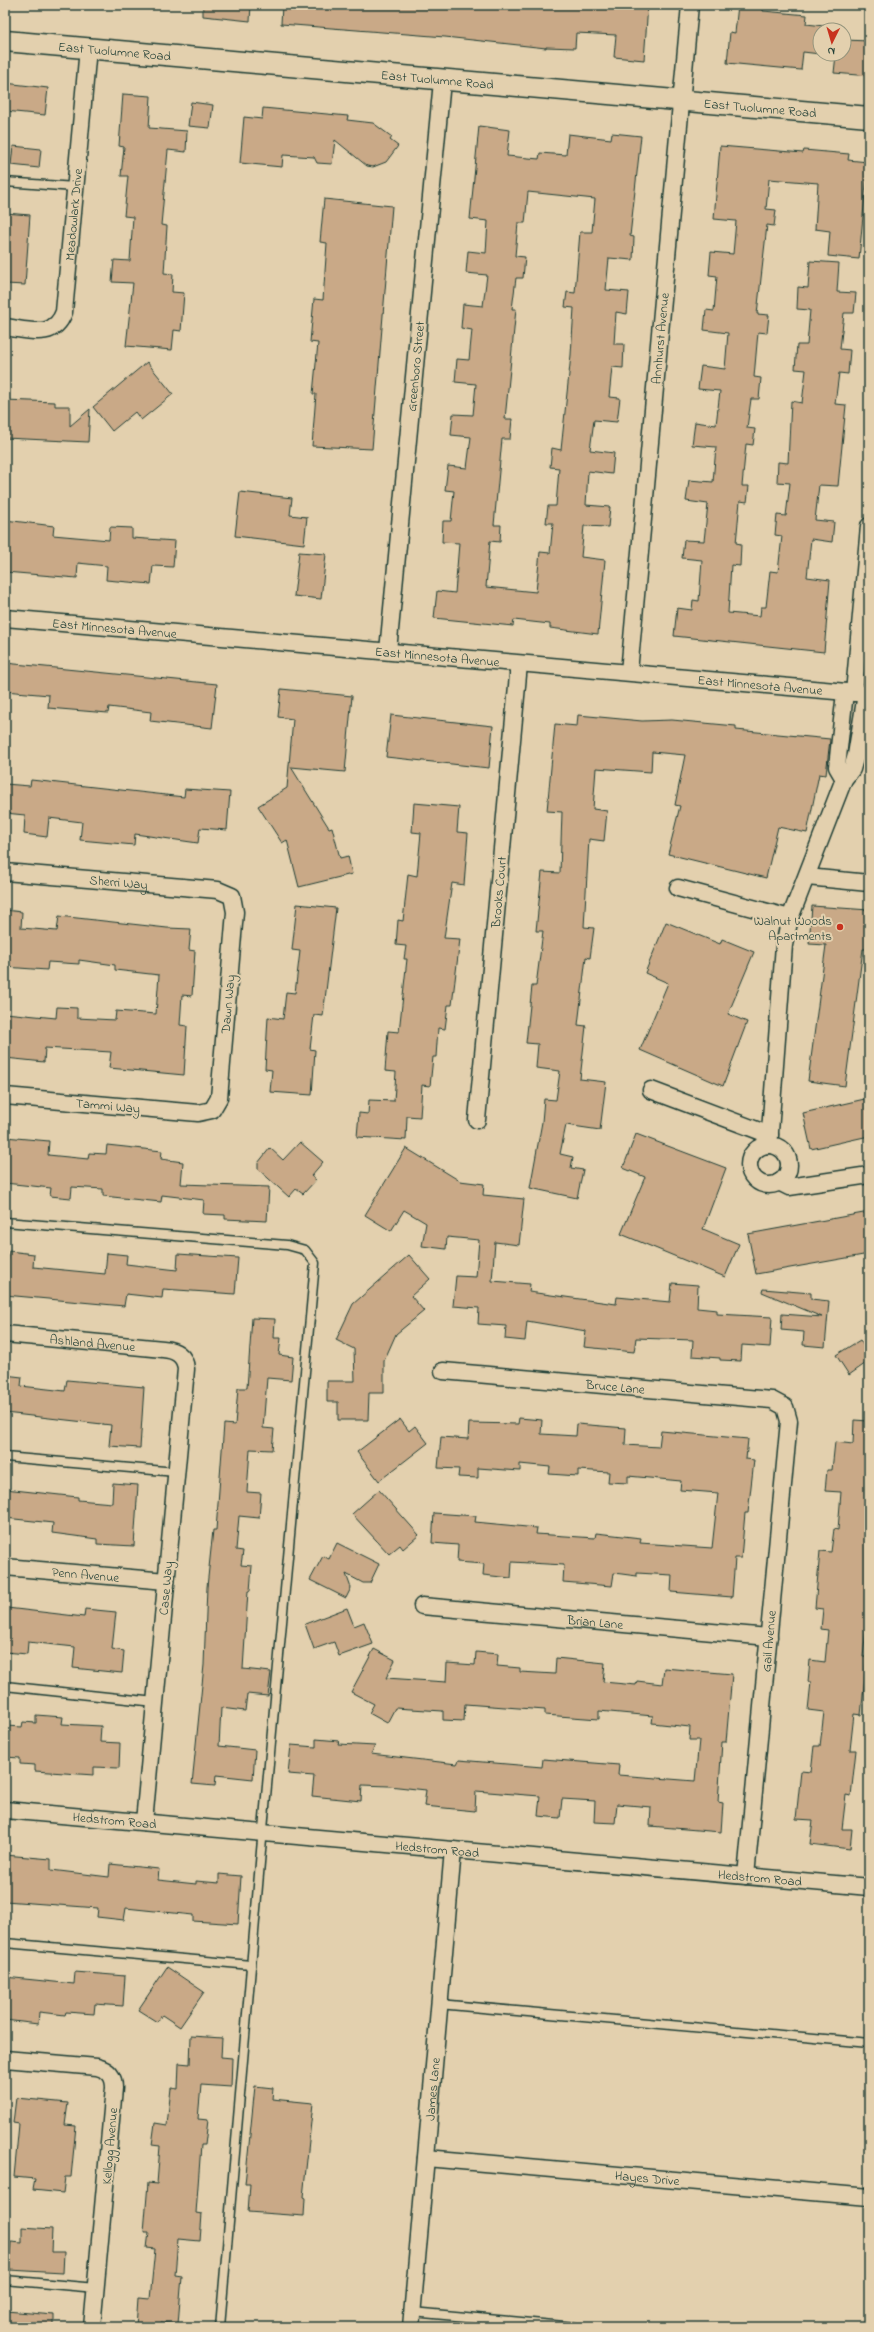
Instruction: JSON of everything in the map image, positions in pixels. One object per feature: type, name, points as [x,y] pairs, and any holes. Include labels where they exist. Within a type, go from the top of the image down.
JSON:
[{"type":"street","name":"Annhurst Avenue","points":[[628,672],[690,5]]},
{"type":"street","name":"East Tuolumne Road","points":[[5,41],[442,81],[869,117]]},
{"type":"street","name":"Meadowlark Drive","points":[[5,327],[44,331],[51,330],[62,319],[64,312],[88,48]]},
{"type":"street","name":"Greenboro Street","points":[[388,652],[442,81]]},
{"type":"street","points":[[769,1140],[784,945],[790,918],[844,779],[852,769],[856,755],[858,693],[869,526]]},
{"type":"street","name":"East Minnesota Avenue","points":[[5,618],[858,693]]},
{"type":"street","name":"Brooks Court","points":[[477,1120],[519,664]]},
{"type":"street","name":"Sherri Way","points":[[5,872],[218,890],[232,896]]},
{"type":"street","points":[[807,877],[869,883]]},
{"type":"street","points":[[678,888],[790,918]]},
{"type":"street","name":"Dawn Way","points":[[212,1110],[219,1098],[235,912],[232,896]]},
{"type":"street","points":[[651,1090],[769,1140],[782,1150],[788,1160],[787,1173],[779,1182],[773,1185],[760,1183],[751,1174],[749,1168],[752,1154],[756,1149],[769,1140]]},
{"type":"street","name":"Tammi Way","points":[[5,1096],[198,1113],[212,1110]]},
{"type":"street","points":[[779,1182],[784,1186],[789,1187],[869,1175]]},
{"type":"street","name":"Ashland Avenue","points":[[5,1334],[163,1348],[180,1355]]},
{"type":"street","name":"Case Way","points":[[144,1822],[186,1369],[185,1361],[180,1355]]},
{"type":"street","name":"Bruce Lane","points":[[443,1371],[772,1400],[785,1407]]},
{"type":"street","name":"Gail Avenue","points":[[746,1876],[789,1421],[785,1407]]},
{"type":"street","name":"Penn Avenue","points":[[5,1567],[166,1581]]},
{"type":"street","name":"Brian Lane","points":[[422,1606],[769,1637]]},
{"type":"street","name":"Hedstrom Road","points":[[5,1810],[869,1887]]},
{"type":"street","name":"James Lane","points":[[411,2320],[453,1850]]},
{"type":"street","name":"Kellogg Avenue","points":[[5,2059],[101,2068],[112,2077],[114,2088],[92,2327]]},
{"type":"street","name":"Hayes Drive","points":[[426,2158],[869,2197]]},
{"type":"lane","points":[[5,182],[75,187]]},
{"type":"lane","points":[[5,1222],[288,1245],[304,1250],[315,1263],[251,1965],[220,2327]]},
{"type":"lane","points":[[5,1457],[176,1472]]},
{"type":"lane","points":[[5,1686],[155,1702]]},
{"type":"lane","points":[[5,1943],[251,1965]]},
{"type":"lane","points":[[439,2004],[869,2043]]},
{"type":"lane","points":[[5,2280],[96,2288]]},
{"type":"lane","points":[[411,2320],[575,2327]]},
{"type":"building","points":[[203,5],[251,5],[250,21],[203,16]]},
{"type":"building","points":[[282,5],[648,5],[644,60],[614,57],[616,35],[576,33],[575,48],[546,48],[445,37],[281,24]]},
{"type":"building","points":[[738,5],[763,5],[763,11],[807,15],[806,24],[812,25],[812,53],[803,52],[801,70],[727,63],[730,32],[735,33]]},
{"type":"building","points":[[852,40],[869,41],[869,76],[834,73],[835,62],[852,62]]},
{"type":"building","points":[[5,83],[48,88],[45,115],[5,111]]},
{"type":"building","points":[[123,94],[151,96],[149,128],[187,131],[186,152],[168,150],[161,225],[167,226],[164,273],[173,274],[172,292],[184,293],[181,331],[174,330],[172,350],[126,346],[133,283],[112,282],[114,260],[130,261],[133,217],[124,216],[128,176],[121,176],[124,147],[119,146]]},
{"type":"building","points":[[191,102],[213,105],[210,128],[188,126]]},
{"type":"building","points":[[263,108],[348,116],[347,120],[373,123],[392,137],[390,140],[398,146],[386,162],[373,167],[367,166],[335,140],[332,164],[317,163],[314,157],[283,155],[282,167],[240,163],[244,117],[262,119]]},
{"type":"building","points":[[479,126],[510,130],[507,156],[539,159],[540,153],[566,155],[568,134],[611,139],[612,133],[641,136],[630,236],[634,237],[633,260],[609,258],[606,290],[629,292],[627,314],[616,312],[614,344],[624,344],[623,368],[612,367],[609,397],[620,398],[617,422],[594,420],[590,450],[614,453],[612,474],[588,471],[586,505],[610,507],[608,527],[584,526],[581,557],[605,560],[598,634],[550,628],[550,624],[514,620],[513,626],[434,618],[437,591],[455,593],[459,543],[442,542],[443,521],[451,521],[454,491],[445,490],[448,466],[467,468],[471,437],[451,435],[453,414],[473,415],[476,384],[455,382],[457,359],[469,360],[472,330],[461,328],[463,304],[483,306],[487,275],[466,273],[468,251],[486,253],[488,221],[470,219]],"holes":[[[528,192],[595,199],[592,232],[580,232],[575,293],[567,292],[565,307],[574,308],[571,355],[561,450],[552,448],[550,467],[559,468],[556,506],[548,506],[546,523],[553,523],[550,553],[540,552],[536,592],[486,587],[490,541],[500,542],[501,525],[494,525],[502,439],[510,439],[512,419],[505,419],[516,309],[512,309],[516,278],[523,278],[525,257],[515,256],[518,223],[525,223]]]},
{"type":"building","points":[[13,146],[41,149],[39,168],[11,165]]},
{"type":"building","points":[[720,146],[803,153],[804,150],[849,154],[848,160],[868,162],[859,259],[828,256],[830,231],[815,229],[818,183],[769,179],[766,209],[776,210],[774,226],[767,225],[757,314],[769,315],[767,333],[758,332],[754,377],[761,378],[759,399],[751,399],[747,428],[755,429],[753,445],[746,444],[742,486],[749,486],[747,502],[740,501],[736,543],[741,544],[740,566],[731,565],[728,613],[760,616],[761,607],[766,607],[770,571],[778,572],[782,536],[775,535],[777,515],[786,516],[790,483],[777,482],[778,462],[788,463],[791,401],[802,403],[806,370],[795,369],[797,345],[807,345],[810,310],[797,309],[798,287],[808,288],[810,261],[839,263],[837,292],[856,293],[854,313],[844,313],[840,349],[850,350],[848,374],[839,373],[835,404],[846,405],[838,486],[819,485],[815,520],[834,522],[832,542],[811,539],[807,577],[830,580],[824,652],[674,636],[677,608],[692,610],[693,600],[699,601],[702,560],[682,558],[684,540],[704,541],[708,504],[686,501],[689,480],[713,482],[716,447],[692,445],[695,422],[716,425],[720,391],[698,389],[701,366],[725,369],[728,333],[704,330],[706,310],[714,311],[717,276],[709,275],[711,252],[733,254],[736,221],[714,219]]},
{"type":"building","points":[[324,199],[392,206],[372,449],[312,446],[316,394],[313,394],[318,343],[310,342],[314,299],[323,300],[327,243],[320,242]]},
{"type":"building","points":[[5,213],[30,215],[25,285],[5,284]]},
{"type":"building","points":[[147,362],[173,394],[141,420],[135,412],[112,431],[93,407]]},
{"type":"building","points":[[5,400],[55,402],[55,406],[70,406],[70,426],[90,409],[88,442],[5,438]]},
{"type":"building","points":[[240,492],[292,498],[290,515],[307,517],[304,544],[235,536]]},
{"type":"building","points":[[5,520],[54,526],[53,535],[109,540],[110,527],[132,528],[132,538],[175,541],[173,567],[153,566],[151,584],[106,580],[107,566],[78,563],[77,578],[5,572]]},
{"type":"building","points":[[299,552],[326,554],[321,599],[294,596]]},
{"type":"building","points":[[5,663],[217,684],[212,728],[150,721],[151,712],[109,707],[108,713],[48,708],[49,695],[5,691]]},
{"type":"building","points":[[281,689],[352,696],[345,772],[291,767],[329,828],[332,827],[340,858],[348,856],[352,874],[299,887],[287,840],[282,843],[258,806],[287,788],[293,719],[278,717]]},
{"type":"building","points":[[391,715],[493,726],[489,768],[386,757]]},
{"type":"building","points":[[578,715],[642,721],[672,720],[736,726],[736,730],[830,739],[826,775],[819,774],[807,833],[778,827],[766,878],[668,854],[680,806],[675,805],[685,755],[652,752],[651,772],[596,768],[593,809],[607,811],[604,841],[589,839],[584,927],[594,928],[590,958],[586,957],[578,1025],[586,1026],[580,1079],[606,1082],[600,1130],[566,1125],[560,1154],[573,1157],[571,1168],[583,1170],[577,1198],[530,1188],[542,1122],[544,1099],[556,1100],[560,1071],[536,1068],[538,1044],[526,1043],[532,986],[536,986],[543,931],[536,931],[542,872],[560,873],[562,812],[547,811],[555,724],[577,726]]},
{"type":"building","points":[[31,780],[184,797],[185,789],[230,792],[227,830],[200,828],[198,843],[135,834],[134,845],[80,840],[82,822],[49,818],[47,837],[24,834],[25,815],[5,813],[5,784],[30,786]]},
{"type":"building","points":[[414,803],[459,807],[457,832],[468,833],[464,885],[452,883],[444,938],[460,939],[452,1005],[448,1005],[445,1029],[438,1028],[436,1057],[433,1057],[430,1086],[422,1085],[420,1117],[407,1116],[406,1140],[357,1137],[359,1113],[368,1114],[369,1100],[394,1101],[396,1072],[385,1071],[388,1031],[399,1032],[407,959],[404,959],[406,946],[396,945],[398,920],[403,921],[408,874],[417,876],[421,833],[412,832]]},
{"type":"building","points":[[297,904],[336,908],[323,1016],[314,1015],[310,1049],[315,1050],[312,1095],[270,1092],[272,1070],[265,1069],[268,1017],[283,1019],[286,992],[295,993],[300,951],[292,950]]},
{"type":"building","points":[[812,906],[869,910],[869,949],[863,949],[845,1086],[808,1081],[826,945],[809,944]]},
{"type":"building","points":[[5,910],[22,912],[21,928],[57,931],[59,916],[167,928],[191,929],[189,950],[195,951],[192,996],[182,995],[180,1025],[187,1026],[184,1075],[109,1068],[111,1052],[45,1048],[44,1062],[5,1058],[5,1013],[56,1018],[57,1007],[77,1008],[77,1018],[115,1020],[116,1011],[156,1014],[159,975],[115,970],[115,965],[79,960],[79,964],[48,962],[47,970],[5,967]]},
{"type":"building","points":[[666,922],[720,944],[722,939],[754,952],[728,1014],[747,1022],[723,1086],[640,1050],[668,983],[645,973]]},
{"type":"building","points":[[869,1098],[869,1136],[811,1149],[803,1113]]},
{"type":"building","points":[[636,1134],[726,1168],[703,1229],[739,1244],[725,1277],[621,1234],[645,1177],[623,1168]]},
{"type":"building","points":[[5,1137],[49,1141],[48,1155],[88,1159],[89,1153],[106,1154],[107,1145],[162,1151],[161,1159],[183,1162],[181,1184],[269,1187],[267,1221],[225,1219],[225,1215],[203,1214],[204,1200],[162,1195],[161,1202],[103,1196],[103,1189],[72,1187],[71,1198],[50,1196],[51,1188],[5,1183]]},
{"type":"building","points":[[300,1142],[323,1162],[311,1176],[316,1180],[303,1194],[296,1189],[289,1197],[258,1169],[258,1163],[270,1148],[283,1160]]},
{"type":"building","points":[[406,1148],[460,1181],[484,1184],[483,1195],[524,1199],[519,1245],[495,1242],[492,1281],[530,1284],[529,1292],[616,1304],[617,1297],[670,1302],[672,1283],[698,1285],[697,1308],[717,1310],[717,1314],[772,1317],[770,1347],[742,1345],[741,1361],[692,1356],[693,1340],[636,1338],[634,1352],[584,1347],[586,1331],[527,1321],[525,1341],[505,1339],[506,1326],[478,1324],[479,1308],[453,1306],[456,1276],[476,1277],[479,1240],[447,1237],[446,1249],[422,1246],[426,1223],[404,1210],[391,1231],[365,1215]]},
{"type":"building","points":[[869,1212],[869,1254],[756,1274],[748,1234]]},
{"type":"building","points":[[9,1251],[34,1254],[33,1267],[105,1274],[107,1253],[127,1255],[126,1264],[177,1270],[178,1254],[238,1258],[235,1294],[163,1289],[162,1298],[126,1294],[124,1306],[5,1295],[5,1265],[7,1265]]},
{"type":"building","points":[[409,1255],[430,1279],[411,1296],[424,1311],[396,1334],[384,1361],[384,1393],[369,1393],[368,1420],[338,1420],[338,1402],[327,1402],[327,1381],[355,1381],[354,1349],[336,1340],[353,1304]]},
{"type":"building","points":[[763,1289],[811,1293],[811,1299],[829,1301],[825,1347],[803,1345],[804,1332],[781,1330],[782,1314],[822,1317],[762,1292]]},
{"type":"building","points":[[252,1318],[275,1319],[274,1338],[281,1338],[279,1355],[293,1357],[291,1380],[267,1378],[263,1428],[274,1429],[272,1450],[250,1449],[247,1492],[261,1493],[259,1518],[239,1516],[236,1550],[243,1551],[241,1565],[252,1566],[250,1591],[248,1591],[243,1669],[271,1672],[268,1696],[247,1694],[245,1711],[221,1708],[219,1746],[255,1750],[253,1779],[216,1775],[215,1786],[192,1784],[204,1665],[207,1587],[213,1530],[216,1530],[224,1424],[235,1425],[238,1388],[247,1388]]},
{"type":"building","points":[[860,1340],[869,1353],[869,1361],[849,1375],[836,1355]]},
{"type":"building","points":[[5,1375],[22,1377],[21,1386],[65,1391],[67,1380],[144,1387],[140,1448],[109,1446],[111,1425],[5,1413]]},
{"type":"building","points":[[519,1418],[542,1420],[541,1434],[576,1436],[577,1424],[626,1428],[625,1445],[659,1447],[661,1431],[748,1439],[746,1459],[754,1460],[748,1513],[745,1513],[741,1558],[735,1558],[732,1597],[671,1592],[672,1575],[637,1573],[637,1576],[614,1573],[612,1586],[563,1582],[564,1565],[512,1562],[511,1578],[483,1575],[484,1564],[457,1562],[458,1545],[432,1543],[434,1513],[476,1516],[475,1522],[537,1528],[536,1534],[595,1538],[596,1533],[641,1538],[640,1543],[712,1548],[718,1493],[680,1490],[681,1481],[628,1476],[628,1483],[608,1482],[609,1472],[578,1470],[578,1476],[549,1474],[550,1467],[520,1464],[520,1471],[478,1468],[478,1478],[458,1477],[459,1469],[438,1468],[441,1437],[468,1439],[469,1423],[518,1424]]},
{"type":"building","points":[[400,1419],[409,1431],[415,1426],[428,1443],[379,1481],[357,1452]]},
{"type":"building","points":[[854,1420],[869,1421],[869,1601],[863,1657],[867,1657],[861,1715],[854,1714],[850,1750],[856,1750],[851,1796],[846,1795],[842,1829],[852,1829],[850,1849],[810,1844],[813,1820],[796,1819],[801,1771],[811,1772],[814,1746],[820,1746],[824,1712],[808,1710],[811,1682],[808,1682],[810,1660],[825,1662],[828,1630],[821,1629],[823,1609],[815,1608],[820,1551],[831,1552],[834,1529],[838,1530],[841,1492],[825,1491],[827,1470],[832,1470],[835,1442],[853,1444]]},
{"type":"building","points":[[113,1483],[138,1485],[134,1546],[97,1544],[97,1539],[52,1533],[53,1523],[5,1518],[5,1489],[78,1497],[78,1500],[112,1503]]},
{"type":"building","points":[[379,1490],[419,1535],[403,1549],[400,1545],[389,1554],[352,1514]]},
{"type":"building","points":[[337,1543],[379,1564],[370,1583],[363,1583],[346,1574],[351,1588],[346,1598],[310,1580],[323,1556],[329,1559]]},
{"type":"building","points":[[7,1608],[84,1617],[85,1609],[116,1612],[112,1649],[124,1651],[122,1673],[73,1668],[75,1647],[28,1642],[27,1654],[5,1652]]},
{"type":"building","points":[[347,1608],[354,1626],[364,1622],[373,1644],[339,1656],[334,1642],[314,1649],[305,1624]]},
{"type":"building","points":[[374,1649],[395,1660],[386,1678],[446,1682],[447,1663],[475,1665],[476,1652],[498,1654],[497,1666],[520,1668],[520,1672],[555,1674],[556,1658],[605,1663],[603,1682],[636,1685],[637,1681],[662,1684],[664,1668],[732,1674],[726,1742],[722,1742],[718,1802],[723,1803],[721,1832],[650,1826],[651,1807],[617,1804],[615,1823],[594,1822],[595,1801],[562,1799],[560,1818],[538,1816],[540,1796],[476,1791],[475,1811],[424,1806],[426,1790],[389,1786],[362,1785],[361,1801],[312,1796],[314,1776],[288,1774],[291,1745],[316,1747],[316,1739],[339,1741],[338,1744],[375,1746],[371,1754],[457,1764],[459,1760],[542,1767],[543,1759],[619,1765],[618,1775],[695,1781],[699,1740],[689,1740],[690,1727],[652,1723],[653,1716],[599,1711],[599,1719],[545,1715],[545,1710],[465,1704],[464,1721],[443,1720],[443,1711],[395,1708],[387,1723],[369,1713],[374,1704],[351,1692]]},
{"type":"building","points":[[36,1715],[63,1717],[62,1724],[101,1726],[100,1742],[120,1743],[119,1768],[94,1767],[94,1775],[35,1771],[35,1765],[20,1764],[20,1758],[5,1757],[5,1726],[22,1727],[23,1722],[36,1723]]},
{"type":"building","points":[[5,1855],[51,1859],[51,1870],[109,1877],[110,1864],[159,1869],[158,1880],[196,1884],[196,1881],[219,1883],[219,1874],[241,1876],[238,1924],[193,1921],[193,1915],[126,1908],[124,1920],[97,1917],[98,1908],[5,1901]]},
{"type":"building","points":[[167,1967],[204,1992],[180,2027],[162,2015],[157,2022],[138,2010]]},
{"type":"building","points":[[75,1972],[125,1976],[123,2006],[95,2004],[94,2014],[66,2012],[65,2015],[39,2012],[38,2024],[5,2020],[5,1977],[74,1984]]},
{"type":"building","points":[[191,2036],[222,2038],[221,2057],[232,2058],[231,2087],[201,2085],[198,2119],[208,2120],[205,2145],[201,2145],[196,2213],[202,2214],[200,2241],[178,2239],[175,2275],[182,2276],[178,2324],[161,2322],[161,2327],[136,2327],[138,2298],[150,2299],[155,2249],[147,2248],[149,2232],[144,2232],[148,2183],[157,2184],[160,2146],[152,2145],[155,2123],[167,2125],[171,2088],[178,2089],[179,2063],[190,2064]]},
{"type":"building","points":[[255,2086],[273,2088],[272,2099],[313,2103],[303,2197],[305,2198],[304,2216],[248,2212],[250,2184],[245,2184]]},
{"type":"building","points":[[16,2098],[68,2103],[65,2125],[76,2126],[71,2177],[65,2177],[63,2193],[33,2190],[35,2179],[14,2177],[19,2124],[13,2123]]},
{"type":"building","points":[[22,2227],[52,2229],[51,2252],[64,2252],[63,2273],[9,2270],[11,2242],[22,2243]]},
{"type":"building","points":[[6,2311],[54,2315],[54,2327],[5,2327]]},
{"type":"place","name":"Walnut Woods Apartments","points":[[840,927]]}]
